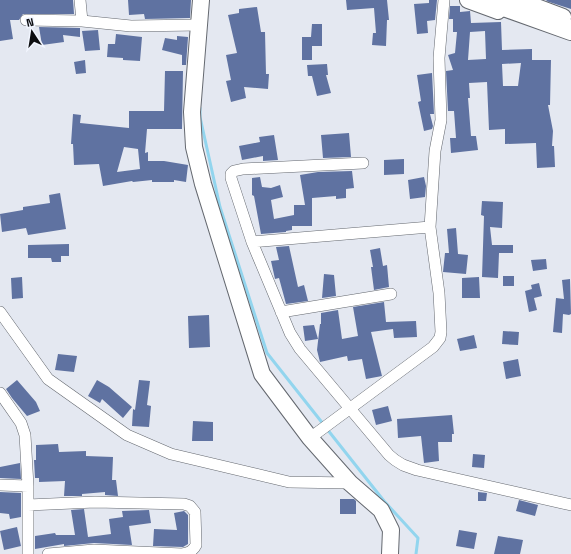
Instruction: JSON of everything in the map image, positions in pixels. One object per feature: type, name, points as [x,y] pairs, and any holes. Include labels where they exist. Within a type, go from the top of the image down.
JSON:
[{"type":"highway","points":[[487,0],[571,30]]},
{"type":"street","points":[[80,0],[82,21]]},
{"type":"street","points":[[201,0],[192,112],[194,147],[203,184],[262,374],[315,435],[350,483],[381,510],[390,530],[390,554]]},
{"type":"street","points":[[315,435],[433,348],[440,338],[440,293],[430,226],[435,151],[441,120],[439,58],[444,0]]},
{"type":"street","points":[[468,0],[571,38]]},
{"type":"street","points":[[518,0],[571,20]]},
{"type":"street","points":[[26,20],[82,21],[130,26],[199,25]]},
{"type":"street","points":[[363,163],[234,171],[231,174],[252,242],[290,333],[300,349],[388,455],[394,460],[417,470],[571,505]]},
{"type":"street","points":[[252,242],[430,226]]},
{"type":"street","points":[[281,312],[391,294]]},
{"type":"street","points":[[0,312],[48,379],[127,435],[171,454],[289,482],[350,483]]},
{"type":"street","points":[[0,393],[24,429],[28,486],[28,554]]},
{"type":"street","points":[[0,485],[28,486]]},
{"type":"street","points":[[28,505],[95,502],[184,504],[190,506],[195,512],[196,545],[189,553],[182,554],[94,550],[48,554]]},
{"type":"building","points":[[0,0],[73,0],[74,14],[23,14],[19,20],[10,20],[13,39],[0,41]]},
{"type":"building","points":[[128,0],[191,0],[190,18],[145,19],[144,14],[129,15]]},
{"type":"building","points":[[346,0],[387,0],[389,20],[387,20],[386,46],[372,45],[373,33],[376,33],[374,8],[347,10]]},
{"type":"building","points":[[429,0],[437,0],[435,20],[427,21],[428,33],[417,34],[414,4],[429,3]]},
{"type":"building","points":[[571,0],[571,9],[546,1]]},
{"type":"building","points":[[450,6],[460,6],[460,12],[470,11],[471,23],[501,22],[502,50],[532,49],[532,60],[551,60],[550,105],[548,105],[553,131],[552,146],[554,146],[555,167],[537,168],[536,143],[505,144],[505,129],[489,130],[487,82],[469,83],[470,98],[468,98],[471,136],[476,136],[478,150],[451,153],[450,138],[456,138],[454,111],[448,111],[446,71],[453,70],[448,55],[455,53],[457,32],[453,32],[453,19],[449,19]],"holes":[[[485,31],[486,59],[468,60],[470,32]],[[521,63],[518,86],[503,86],[502,64]]]},
{"type":"building","points":[[257,7],[261,32],[265,32],[266,74],[269,74],[268,89],[244,87],[246,98],[231,102],[226,81],[231,80],[226,55],[237,53],[228,15],[239,13],[239,9]]},
{"type":"building","points":[[312,24],[322,24],[322,46],[312,46],[312,60],[302,60],[302,37],[311,37]]},
{"type":"building","points":[[39,27],[80,28],[80,37],[63,35],[64,42],[42,45]]},
{"type":"building","points":[[98,30],[100,50],[85,51],[82,31]]},
{"type":"building","points":[[116,34],[142,37],[140,61],[107,57],[108,44],[115,44]]},
{"type":"building","points":[[177,36],[188,37],[186,65],[182,65],[182,55],[162,50],[165,38],[177,40]]},
{"type":"building","points":[[85,60],[86,73],[76,74],[74,62]]},
{"type":"building","points":[[327,64],[328,75],[326,75],[331,93],[317,96],[312,76],[308,76],[307,65]]},
{"type":"building","points":[[165,71],[183,71],[182,129],[147,129],[145,153],[148,152],[148,161],[164,161],[188,165],[186,182],[174,180],[174,182],[152,182],[152,180],[132,181],[103,186],[99,164],[74,165],[73,144],[71,144],[73,114],[81,115],[80,123],[129,128],[129,111],[164,111]],"holes":[[[124,147],[138,149],[140,169],[117,172]]]},
{"type":"building","points":[[432,73],[434,114],[430,114],[433,126],[432,129],[424,131],[418,102],[421,101],[417,75]]},
{"type":"building","points":[[349,133],[351,157],[323,158],[321,135]]},
{"type":"building","points":[[274,135],[278,160],[263,161],[263,156],[242,160],[239,146],[260,142],[259,137]]},
{"type":"building","points":[[404,159],[404,174],[384,175],[384,160]]},
{"type":"building","points":[[352,171],[354,188],[346,189],[346,198],[336,199],[336,196],[312,198],[312,226],[292,226],[292,230],[286,232],[261,234],[254,196],[252,195],[252,178],[260,177],[262,187],[271,188],[280,185],[283,197],[271,200],[274,219],[294,215],[294,205],[305,205],[300,175],[318,172]]},
{"type":"building","points":[[424,177],[426,186],[425,197],[410,199],[408,180]]},
{"type":"building","points":[[60,193],[66,229],[28,235],[26,228],[2,232],[0,214],[23,210],[23,207],[50,203],[49,195]]},
{"type":"building","points":[[482,201],[503,202],[502,228],[490,227],[492,245],[513,245],[513,253],[499,253],[498,278],[482,277],[484,216],[481,215]]},
{"type":"building","points":[[456,228],[458,254],[468,255],[466,274],[443,272],[445,253],[449,253],[447,229]]},
{"type":"building","points":[[69,244],[69,256],[61,256],[61,262],[52,262],[51,258],[28,258],[28,245]]},
{"type":"building","points":[[289,246],[298,287],[304,285],[308,301],[286,304],[279,278],[275,279],[271,261],[279,260],[276,247]]},
{"type":"building","points":[[380,248],[383,266],[387,265],[389,287],[374,290],[371,267],[373,267],[370,250]]},
{"type":"building","points":[[546,259],[547,269],[533,271],[531,260]]},
{"type":"building","points":[[324,274],[334,275],[336,296],[322,298]]},
{"type":"building","points":[[503,276],[514,276],[514,286],[503,286]]},
{"type":"building","points":[[22,277],[23,298],[12,299],[11,278]]},
{"type":"building","points":[[479,277],[480,298],[462,298],[462,278]]},
{"type":"building","points":[[570,279],[571,314],[563,314],[562,333],[553,332],[556,298],[564,299],[562,280]]},
{"type":"building","points":[[539,283],[542,296],[534,298],[537,310],[529,312],[525,291],[532,289],[531,285]]},
{"type":"building","points":[[384,302],[386,322],[416,321],[417,337],[394,338],[393,329],[371,332],[382,376],[366,379],[362,359],[348,361],[347,356],[320,362],[317,350],[321,313],[338,310],[342,339],[358,336],[353,307]]},
{"type":"building","points":[[209,315],[210,347],[189,348],[188,316]]},
{"type":"building","points":[[314,325],[318,339],[305,341],[303,326]]},
{"type":"building","points":[[503,331],[519,332],[518,345],[502,344]]},
{"type":"building","points":[[474,335],[477,348],[460,351],[457,339]]},
{"type":"building","points":[[58,354],[77,356],[74,372],[55,370]]},
{"type":"building","points":[[518,359],[521,376],[506,379],[503,362]]},
{"type":"building","points":[[17,380],[36,402],[40,411],[27,416],[12,398],[6,389]]},
{"type":"building","points":[[97,380],[109,387],[132,407],[123,418],[102,399],[100,403],[88,396]]},
{"type":"building","points":[[139,380],[150,381],[147,405],[151,406],[149,427],[132,426],[133,409],[135,410]]},
{"type":"building","points":[[388,406],[392,421],[376,425],[372,410]]},
{"type":"building","points":[[452,415],[454,434],[452,434],[452,442],[438,442],[439,461],[424,463],[421,436],[398,438],[397,419]]},
{"type":"building","points":[[193,421],[213,422],[213,441],[192,441]]},
{"type":"building","points":[[58,444],[59,452],[86,451],[86,456],[113,457],[112,480],[116,480],[118,496],[105,495],[105,492],[82,494],[82,496],[64,496],[65,481],[39,482],[39,478],[35,478],[34,460],[36,460],[36,445]]},
{"type":"building","points":[[473,454],[485,455],[484,468],[472,467]]},
{"type":"building","points":[[20,463],[21,479],[0,478],[0,467]]},
{"type":"building","points":[[0,492],[21,493],[21,517],[10,519],[9,514],[0,513]]},
{"type":"building","points":[[478,492],[487,493],[486,501],[478,501]]},
{"type":"building","points":[[340,499],[354,499],[356,501],[356,514],[340,514]]},
{"type":"building","points":[[519,500],[538,505],[535,516],[516,511]]},
{"type":"building","points":[[84,509],[88,537],[111,534],[109,519],[123,517],[122,511],[149,510],[151,523],[129,526],[132,545],[94,543],[64,546],[64,544],[35,549],[35,536],[55,533],[56,535],[75,535],[71,510]]},
{"type":"building","points":[[184,511],[188,515],[188,544],[183,547],[153,546],[154,529],[177,530],[174,513]]},
{"type":"building","points":[[17,527],[21,546],[4,550],[0,531]]},
{"type":"building","points":[[459,530],[477,533],[474,549],[456,546]]},
{"type":"building","points":[[498,536],[523,540],[520,554],[494,554]]},
{"type":"waterway","points":[[200,108],[200,117],[220,207],[267,353],[324,425]]},
{"type":"waterway","points":[[327,429],[384,501],[418,538],[416,554]]}]
